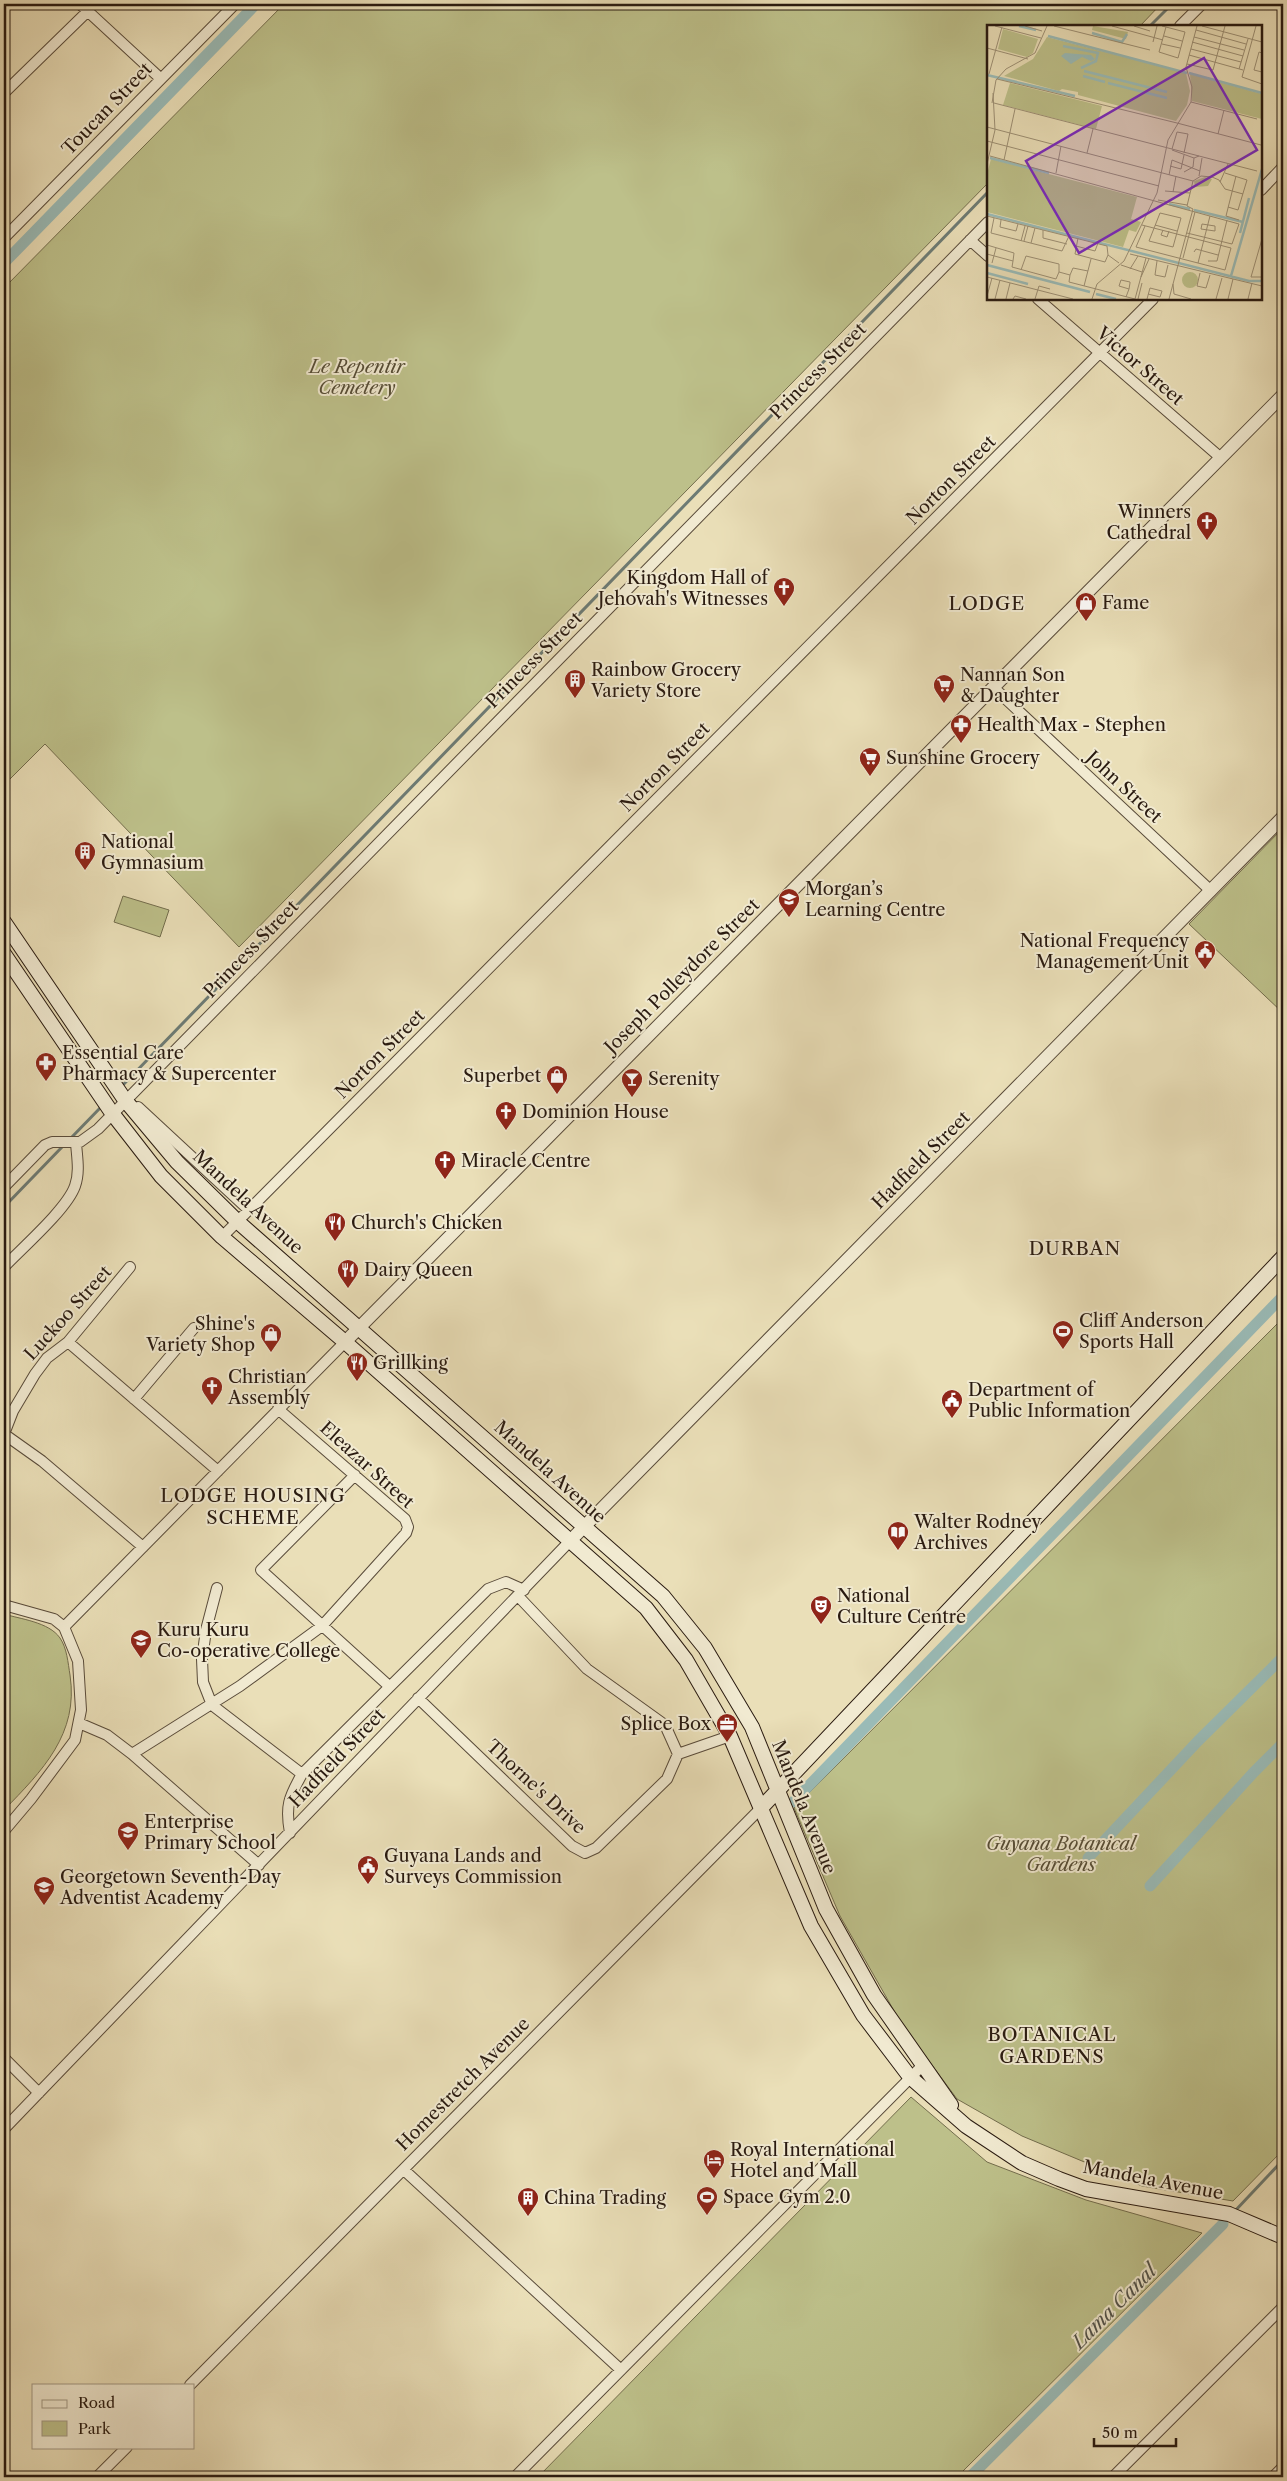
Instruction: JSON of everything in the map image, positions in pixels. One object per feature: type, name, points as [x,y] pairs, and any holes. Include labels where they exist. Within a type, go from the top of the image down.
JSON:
[{"type":"main road","name":"Mandela Avenue","points":[[4,922],[123,1095],[177,1162],[237,1221],[359,1326],[663,1596],[705,1648],[752,1727],[826,1909],[874,1995],[922,2066],[966,2126]]},
{"type":"main road","name":"Mandela Avenue","points":[[4,954],[108,1106],[161,1176],[222,1237],[646,1608],[686,1660],[730,1736],[811,1926],[863,2015],[910,2077],[966,2126],[1022,2163],[1086,2190],[1209,2210],[1234,2216],[1283,2237]]},
{"type":"main road","points":[[761,1808],[1283,1257]]},
{"type":"street","name":"Toucan Street","points":[[4,238],[235,4]]},
{"type":"street","points":[[1181,25],[1202,4]]},
{"type":"street","points":[[4,93],[84,7],[160,78]]},
{"type":"street","points":[[1262,189],[1283,167]]},
{"type":"street","name":"Princess Street","points":[[74,1143],[87,1138],[108,1106],[123,1095],[987,223]]},
{"type":"street","points":[[970,240],[987,255]]},
{"type":"street","name":"Victor Street","points":[[1039,300],[1221,458]]},
{"type":"street","name":"Norton Street","points":[[222,1237],[1152,300]]},
{"type":"street","name":"Joseph Polleydore Street","points":[[344,1342],[1283,395]]},
{"type":"street","name":"John Street","points":[[993,687],[1211,891]]},
{"type":"street","name":"Hadfield Street","points":[[4,2129],[570,1541],[1283,818]]},
{"type":"street","points":[[123,1095],[248,1210]]},
{"type":"street","points":[[4,1187],[52,1142],[74,1143],[77,1176],[72,1192],[42,1228],[4,1267]]},
{"type":"street","name":"Luckoo Street","points":[[4,1434],[13,1411],[35,1374],[48,1358],[68,1342],[130,1267]]},
{"type":"street","points":[[134,1399],[194,1328]]},
{"type":"street","points":[[68,1342],[218,1471]]},
{"type":"street","points":[[64,1627],[344,1342]]},
{"type":"street","name":"Eleazar Street","points":[[132,1754],[212,1705],[322,1626],[402,1539],[407,1530],[405,1519],[278,1409]]},
{"type":"street","points":[[4,1434],[42,1462],[143,1547]]},
{"type":"street","points":[[355,1475],[261,1570],[389,1686]]},
{"type":"street","points":[[290,1833],[287,1809],[289,1798],[302,1774],[488,1589],[506,1582],[521,1593],[588,1669],[665,1725],[678,1754],[730,1736]]},
{"type":"street","points":[[218,1588],[206,1630],[202,1659],[204,1682],[212,1705],[302,1774]]},
{"type":"street","points":[[4,1605],[54,1619],[64,1627],[78,1661],[80,1690],[80,1722],[75,1740],[31,1799],[4,1830]]},
{"type":"street","name":"Thorne's Drive","points":[[418,1698],[572,1846],[585,1853],[596,1848],[668,1779],[678,1754]]},
{"type":"street","points":[[80,1722],[107,1735],[132,1754],[259,1865]]},
{"type":"street","name":"Homestretch Avenue","points":[[191,2384],[761,1808]]},
{"type":"street","points":[[4,2058],[39,2093]]},
{"type":"street","points":[[515,2477],[922,2066]]},
{"type":"street","points":[[404,2170],[621,2370]]},
{"type":"street","points":[[1113,2477],[1283,2307]]},
{"type":"street","points":[[98,2477],[126,2448]]},
{"type":"street","points":[[1273,2477],[1283,2467]]},
{"type":"green space","name":"Le Repentir Cemetery","points":[[284,4],[1161,4],[1141,25],[987,25],[987,184],[239,947],[45,744],[4,785],[4,288]]},
{"type":"green space","points":[[1283,828],[1283,1013],[1189,924]]},
{"type":"green space","points":[[123,896],[169,910],[160,937],[114,922]]},
{"type":"green space","name":"Guyana Botanical Gardens","points":[[1283,1318],[1283,2150],[1233,2201],[1142,2186],[1022,2136],[957,2099],[901,2023],[840,1916],[794,1808]]},
{"type":"green space","points":[[4,1614],[49,1628],[60,1638],[67,1656],[71,1696],[69,1715],[55,1750],[32,1781],[4,1810]]},
{"type":"green space","points":[[911,2097],[987,2162],[1086,2200],[1202,2233],[957,2477],[538,2477]]},
{"type":"waterway","points":[[4,263],[256,4]]},
{"type":"waterway","points":[[1151,25],[1172,4]]},
{"type":"waterway","points":[[121,1087],[987,193]]},
{"type":"waterway","points":[[70,1139],[102,1106]]},
{"type":"waterway","points":[[4,1207],[64,1145]]},
{"type":"waterway","points":[[793,1802],[1283,1296]]},
{"type":"waterway","points":[[1088,1858],[1198,1741],[1283,1657]]},
{"type":"waterway","points":[[1150,1886],[1283,1743]]},
{"type":"waterway","name":"Lama Canal","points":[[1234,2212],[1283,2160]]},
{"type":"waterway","name":"Lama Canal","points":[[1223,2224],[1228,2218]]},
{"type":"waterway","name":"Lama Canal","points":[[970,2477],[1223,2224]]},
{"type":"place","name":"Winners Cathedral","points":[[1207,541]]},
{"type":"place","name":"Kingdom Hall of Jehovah's Witnesses","points":[[784,607]]},
{"type":"place","name":"Fame","points":[[1086,622]]},
{"type":"place","name":"Rainbow Grocery Variety Store","points":[[575,699]]},
{"type":"place","name":"Nannan Son & Daughter","points":[[944,704]]},
{"type":"place","name":"Health Max - Stephen","points":[[961,744]]},
{"type":"place","name":"Sunshine Grocery","points":[[870,777]]},
{"type":"place","name":"National Gymnasium","points":[[85,871]]},
{"type":"place","name":"Morgan’s Learning Centre","points":[[789,918]]},
{"type":"place","name":"National Frequency Management Unit","points":[[1205,970]]},
{"type":"place","name":"Essential Care Pharmacy & Supercenter","points":[[46,1082]]},
{"type":"place","name":"Superbet","points":[[557,1095]]},
{"type":"place","name":"Serenity","points":[[632,1098]]},
{"type":"place","name":"Dominion House","points":[[506,1131]]},
{"type":"place","name":"Miracle Centre","points":[[445,1180]]},
{"type":"place","name":"Church's Chicken","points":[[335,1242]]},
{"type":"place","name":"Dairy Queen","points":[[348,1289]]},
{"type":"place","name":"Cliff Anderson Sports Hall","points":[[1063,1350]]},
{"type":"place","name":"Shine's Variety Shop","points":[[271,1353]]},
{"type":"place","name":"Grillking","points":[[357,1382]]},
{"type":"place","name":"Christian Assembly","points":[[212,1406]]},
{"type":"place","name":"Department of Public Information","points":[[952,1419]]},
{"type":"place","name":"Walter Rodney Archives","points":[[898,1551]]},
{"type":"place","name":"National Culture Centre","points":[[821,1625]]},
{"type":"place","name":"Kuru Kuru Co-operative College","points":[[141,1659]]},
{"type":"place","name":"Splice Box","points":[[727,1743]]},
{"type":"place","name":"Enterprise Primary School","points":[[128,1851]]},
{"type":"place","name":"Guyana Lands and Surveys Commission","points":[[368,1885]]},
{"type":"place","name":"Georgetown Seventh-Day Adventist Academy","points":[[44,1906]]},
{"type":"place","name":"Royal International Hotel and Mall","points":[[714,2179]]},
{"type":"place","name":"Space Gym 2.0","points":[[707,2216]]},
{"type":"place","name":"China Trading","points":[[528,2217]]},
{"type":"district","name":"LODGE","points":[[987,603]]},
{"type":"district","name":"DURBAN","points":[[1075,1248]]},
{"type":"district","name":"LODGE HOUSING SCHEME","points":[[253,1506]]},
{"type":"district","name":"BOTANICAL GARDENS","points":[[1052,2045]]}]
